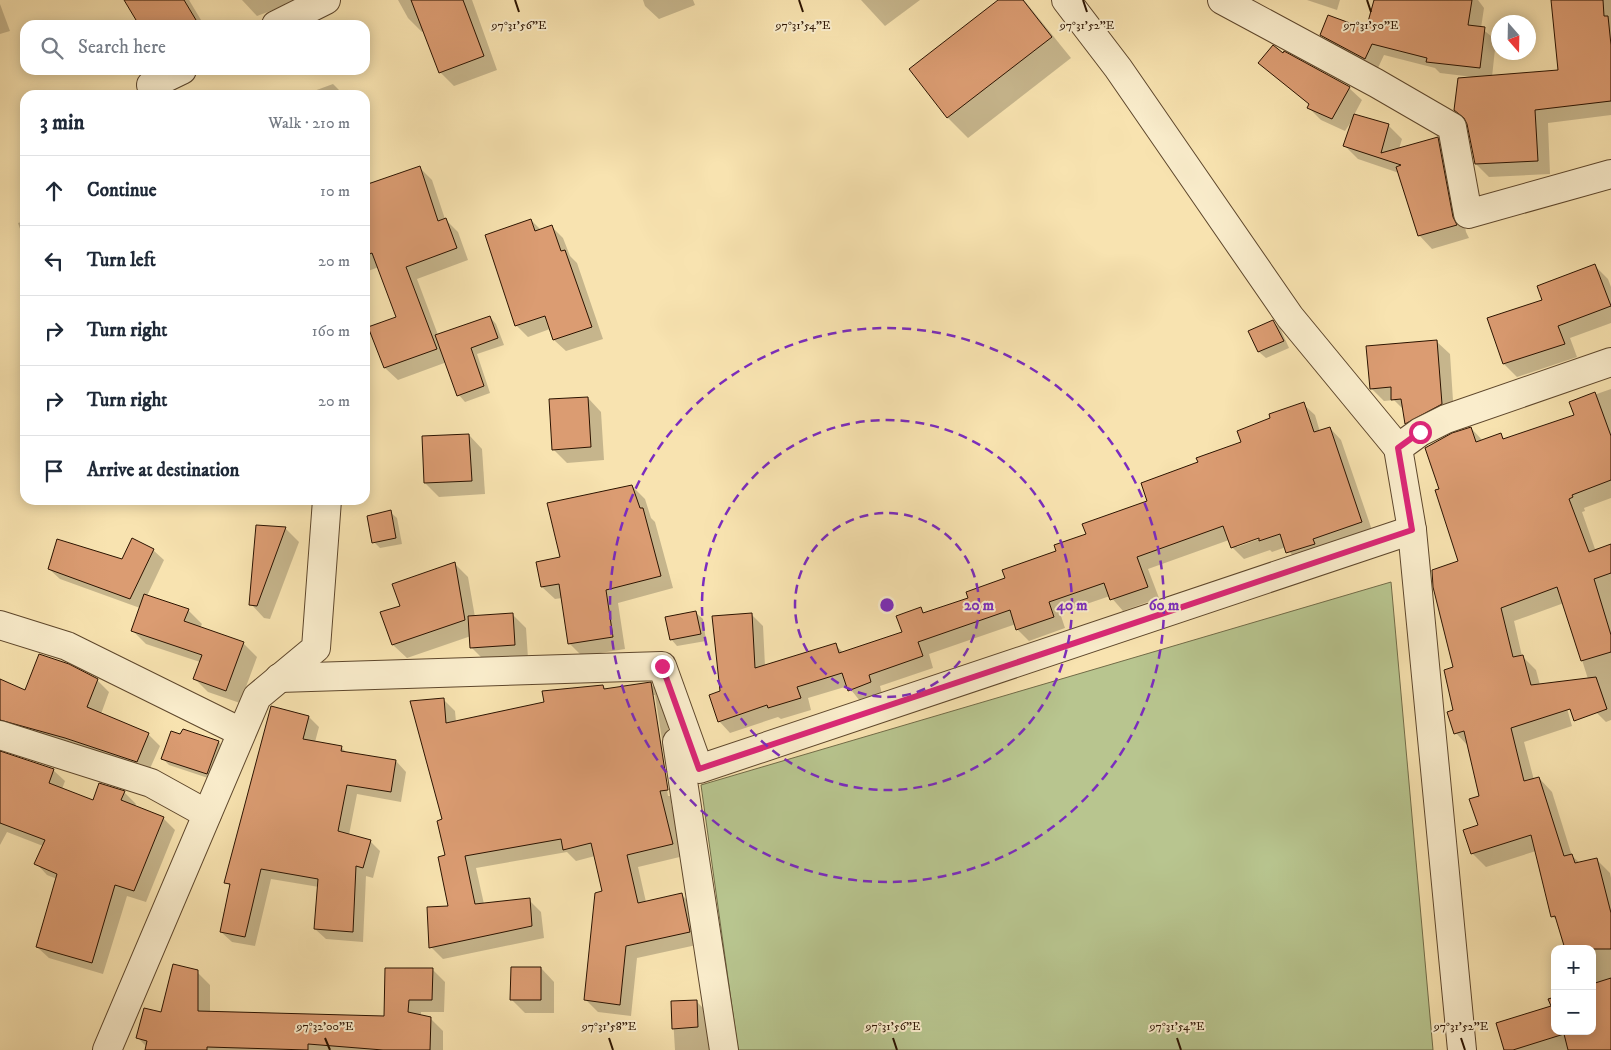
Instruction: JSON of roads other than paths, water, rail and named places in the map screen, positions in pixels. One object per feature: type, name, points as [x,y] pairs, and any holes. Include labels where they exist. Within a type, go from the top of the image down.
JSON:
[{"type":"street","points":[[286,20],[326,0]]},
{"type":"street","points":[[1066,0],[1118,68],[1290,317],[1398,448],[1412,530],[1462,1050]]},
{"type":"street","points":[[1222,0],[1376,83],[1452,127],[1468,214],[1611,174]]},
{"type":"street","points":[[155,90],[151,85],[172,75]]},
{"type":"street","points":[[1398,448],[1420,432],[1446,419],[1611,362]]},
{"type":"street","points":[[107,1050],[257,697],[316,648],[327,505]]},
{"type":"street","points":[[279,678],[662,666],[699,769],[1412,530]]},
{"type":"street","points":[[0,625],[66,646],[241,732]]},
{"type":"street","points":[[668,684],[724,1050]]},
{"type":"street","points":[[0,736],[151,783],[206,814]]}]
